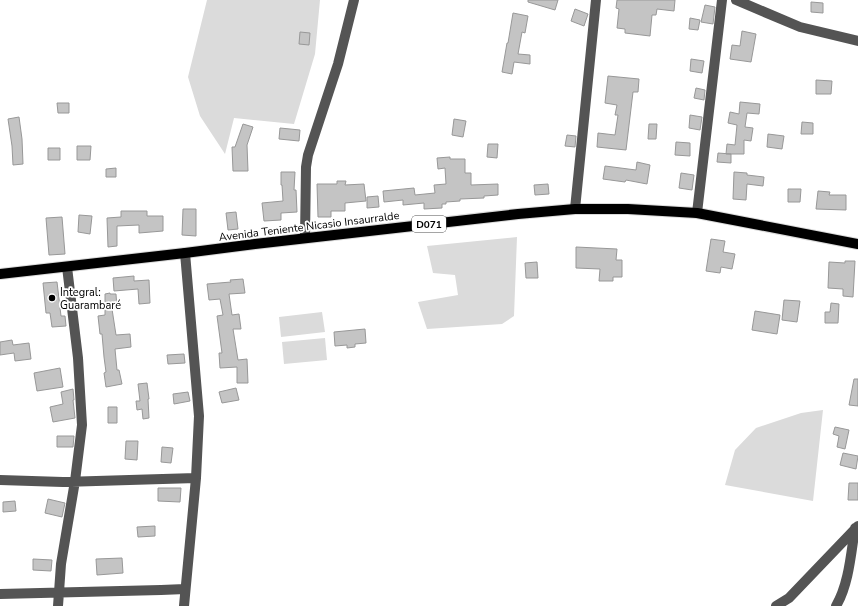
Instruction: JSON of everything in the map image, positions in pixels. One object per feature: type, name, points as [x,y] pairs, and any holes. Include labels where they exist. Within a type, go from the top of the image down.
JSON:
[{"type":"main road","name":"Avenida Teniente Nicasio Insaurralde","points":[[0,274],[305,238],[575,209],[628,209],[697,213],[858,244]]},
{"type":"street","points":[[305,238],[306,167],[308,155],[338,64],[354,0]]},
{"type":"street","points":[[575,209],[596,0]]},
{"type":"street","points":[[697,213],[722,0]]},
{"type":"street","points":[[736,0],[800,27],[858,40]]},
{"type":"street","points":[[184,606],[196,478],[200,416],[185,253]]},
{"type":"street","points":[[58,606],[61,564],[75,481],[82,425],[78,358],[67,267]]},
{"type":"street","points":[[0,480],[75,481],[196,478]]},
{"type":"street","points":[[776,606],[789,598],[857,527]]},
{"type":"street","points":[[836,606],[840,600],[846,580],[857,527]]},
{"type":"street","points":[[0,594],[185,589]]},
{"type":"shaded area","points":[[207,0],[320,0],[315,54],[294,124],[234,118],[225,154],[200,116],[188,77]]},
{"type":"shaded area","points":[[517,237],[514,316],[502,324],[427,329],[418,302],[458,295],[455,275],[433,273],[427,246]]},
{"type":"shaded area","points":[[322,312],[325,332],[281,337],[279,317]]},
{"type":"shaded area","points":[[325,338],[327,360],[284,364],[282,342]]},
{"type":"shaded area","points":[[823,410],[813,501],[725,485],[735,450],[756,428],[801,413]]},
{"type":"building","points":[[528,0],[558,0],[555,10],[528,2]]},
{"type":"building","points":[[617,0],[675,0],[674,11],[657,9],[656,15],[652,15],[650,36],[625,33],[625,29],[617,28],[619,9],[616,8]]},
{"type":"building","points":[[811,2],[823,3],[823,13],[811,12]]},
{"type":"building","points":[[705,5],[715,7],[713,24],[701,22]]},
{"type":"building","points":[[575,9],[588,14],[584,26],[571,21]]},
{"type":"building","points":[[513,13],[528,16],[525,33],[522,32],[518,54],[530,55],[530,64],[514,62],[512,74],[502,72]]},
{"type":"building","points":[[690,18],[700,20],[698,30],[689,29]]},
{"type":"building","points":[[742,31],[756,34],[751,62],[730,59],[732,45],[740,46]]},
{"type":"building","points":[[300,32],[310,33],[309,45],[299,44]]},
{"type":"building","points":[[691,59],[704,61],[702,73],[690,71]]},
{"type":"building","points":[[608,76],[639,79],[638,92],[633,92],[626,150],[597,147],[598,133],[615,135],[618,115],[615,115],[617,105],[605,103]]},
{"type":"building","points":[[816,80],[832,81],[831,94],[816,94]]},
{"type":"building","points":[[696,88],[705,90],[704,100],[694,98]]},
{"type":"building","points":[[740,102],[760,104],[759,114],[747,113],[745,127],[753,128],[751,141],[744,140],[744,154],[726,154],[727,144],[735,145],[737,125],[728,123],[730,112],[739,114]]},
{"type":"building","points":[[57,103],[69,103],[69,113],[58,113]]},
{"type":"building","points":[[690,115],[702,117],[700,130],[689,128]]},
{"type":"building","points":[[19,117],[23,164],[13,165],[8,119]]},
{"type":"building","points":[[454,119],[466,121],[463,137],[452,135]]},
{"type":"building","points":[[802,122],[813,123],[813,134],[801,134]]},
{"type":"building","points":[[243,124],[253,127],[247,145],[248,171],[233,171],[232,147],[235,147]]},
{"type":"building","points":[[649,124],[657,124],[656,139],[648,139]]},
{"type":"building","points":[[280,128],[300,130],[299,141],[279,139]]},
{"type":"building","points":[[768,134],[784,136],[782,149],[767,147]]},
{"type":"building","points":[[567,135],[576,136],[575,147],[565,146]]},
{"type":"building","points":[[676,142],[690,143],[690,156],[675,155]]},
{"type":"building","points":[[488,144],[498,144],[497,158],[487,157]]},
{"type":"building","points":[[77,146],[91,146],[90,160],[77,160]]},
{"type":"building","points":[[48,148],[60,148],[60,160],[48,160]]},
{"type":"building","points":[[718,153],[731,154],[731,163],[717,162]]},
{"type":"building","points":[[450,157],[450,159],[465,159],[465,173],[471,173],[471,185],[498,184],[498,195],[446,202],[446,204],[442,204],[442,208],[424,209],[424,203],[403,205],[403,200],[384,202],[383,191],[414,188],[415,195],[435,193],[434,185],[446,184],[445,168],[438,169],[437,158]]},
{"type":"building","points":[[637,162],[650,165],[647,184],[626,180],[625,182],[603,179],[605,166],[636,170]]},
{"type":"building","points":[[116,168],[116,177],[106,177],[106,169]]},
{"type":"building","points":[[281,172],[295,172],[294,190],[296,190],[297,212],[281,213],[281,220],[264,221],[262,203],[283,201]]},
{"type":"building","points":[[734,172],[764,177],[763,186],[747,184],[746,200],[733,199]]},
{"type":"building","points":[[681,173],[694,175],[692,190],[679,188]]},
{"type":"building","points":[[337,181],[346,181],[345,185],[364,184],[366,201],[345,203],[345,211],[331,211],[331,217],[318,217],[317,184],[337,184]]},
{"type":"building","points":[[548,184],[549,194],[535,195],[534,185]]},
{"type":"building","points":[[788,189],[801,189],[800,202],[788,202]]},
{"type":"building","points":[[818,191],[830,192],[829,195],[846,195],[846,210],[816,209]]},
{"type":"building","points":[[378,196],[379,207],[367,208],[367,197]]},
{"type":"building","points":[[183,209],[196,209],[196,236],[182,235]]},
{"type":"building","points":[[121,211],[147,211],[147,216],[163,216],[163,231],[139,233],[139,225],[117,226],[117,246],[108,247],[107,218],[121,217]]},
{"type":"building","points":[[236,212],[238,229],[228,230],[226,213]]},
{"type":"building","points":[[79,215],[92,216],[90,234],[78,232]]},
{"type":"building","points":[[62,217],[65,254],[49,255],[46,218]]},
{"type":"building","points":[[711,239],[725,241],[723,252],[735,254],[732,269],[721,267],[720,273],[706,271]]},
{"type":"building","points":[[576,247],[617,249],[616,260],[622,260],[622,277],[613,277],[613,281],[599,281],[600,269],[576,268]]},
{"type":"building","points":[[845,261],[855,261],[853,297],[843,296],[843,289],[828,288],[829,262],[845,263]]},
{"type":"building","points":[[537,262],[538,278],[526,278],[525,263]]},
{"type":"building","points":[[134,276],[134,281],[149,280],[150,303],[139,304],[138,289],[114,291],[113,278]]},
{"type":"building","points":[[243,279],[245,293],[229,294],[232,315],[239,314],[241,329],[233,329],[238,360],[247,359],[248,383],[237,383],[237,367],[220,368],[219,353],[222,353],[217,316],[223,315],[220,299],[209,300],[207,284],[231,282],[230,280]]},
{"type":"building","name":"Integral: Guarambaré","points":[[57,282],[61,316],[65,316],[66,326],[52,327],[50,313],[46,313],[43,283]]},
{"type":"building","points":[[105,294],[116,294],[117,308],[112,309],[116,335],[130,334],[131,347],[115,349],[117,370],[119,370],[122,384],[106,387],[102,334],[100,334],[98,316],[105,315]]},
{"type":"building","points":[[784,300],[800,301],[797,322],[782,320]]},
{"type":"building","points":[[831,303],[839,304],[838,323],[825,323],[825,312],[830,312]]},
{"type":"building","points":[[755,311],[780,315],[777,334],[752,330]]},
{"type":"building","points":[[365,329],[366,343],[355,344],[355,347],[347,348],[347,345],[335,346],[334,332]]},
{"type":"building","points":[[12,340],[13,345],[29,343],[31,359],[15,361],[14,353],[0,355],[0,342]]},
{"type":"building","points":[[184,354],[185,363],[168,364],[167,355]]},
{"type":"building","points":[[60,368],[63,387],[37,391],[34,373]]},
{"type":"building","points":[[854,379],[858,379],[858,406],[849,405]]},
{"type":"building","points":[[147,383],[149,418],[143,419],[142,409],[137,410],[136,401],[140,401],[138,384]]},
{"type":"building","points":[[236,388],[239,400],[222,403],[219,392]]},
{"type":"building","points":[[73,389],[75,418],[53,422],[50,407],[63,404],[61,392]]},
{"type":"building","points":[[188,392],[190,401],[174,404],[173,394]]},
{"type":"building","points":[[108,407],[117,407],[117,423],[108,423]]},
{"type":"building","points":[[835,427],[849,430],[845,449],[837,447],[839,436],[833,434]]},
{"type":"building","points":[[57,436],[74,436],[73,447],[57,447]]},
{"type":"building","points":[[126,441],[138,441],[137,460],[125,459]]},
{"type":"building","points":[[162,447],[173,448],[171,463],[161,462]]},
{"type":"building","points":[[843,453],[858,456],[856,469],[840,465]]},
{"type":"building","points":[[849,483],[858,483],[858,500],[848,500]]},
{"type":"building","points":[[158,488],[181,488],[180,502],[158,501]]},
{"type":"building","points":[[48,499],[65,503],[62,517],[45,513]]},
{"type":"building","points":[[15,501],[16,511],[3,512],[3,502]]},
{"type":"building","points":[[155,526],[155,536],[138,537],[137,527]]},
{"type":"building","points":[[122,558],[123,573],[97,575],[96,559]]},
{"type":"building","points":[[33,559],[52,560],[51,571],[33,570]]},
{"type":"place","name":"Integral: Guarambaré","points":[[52,298]]}]
